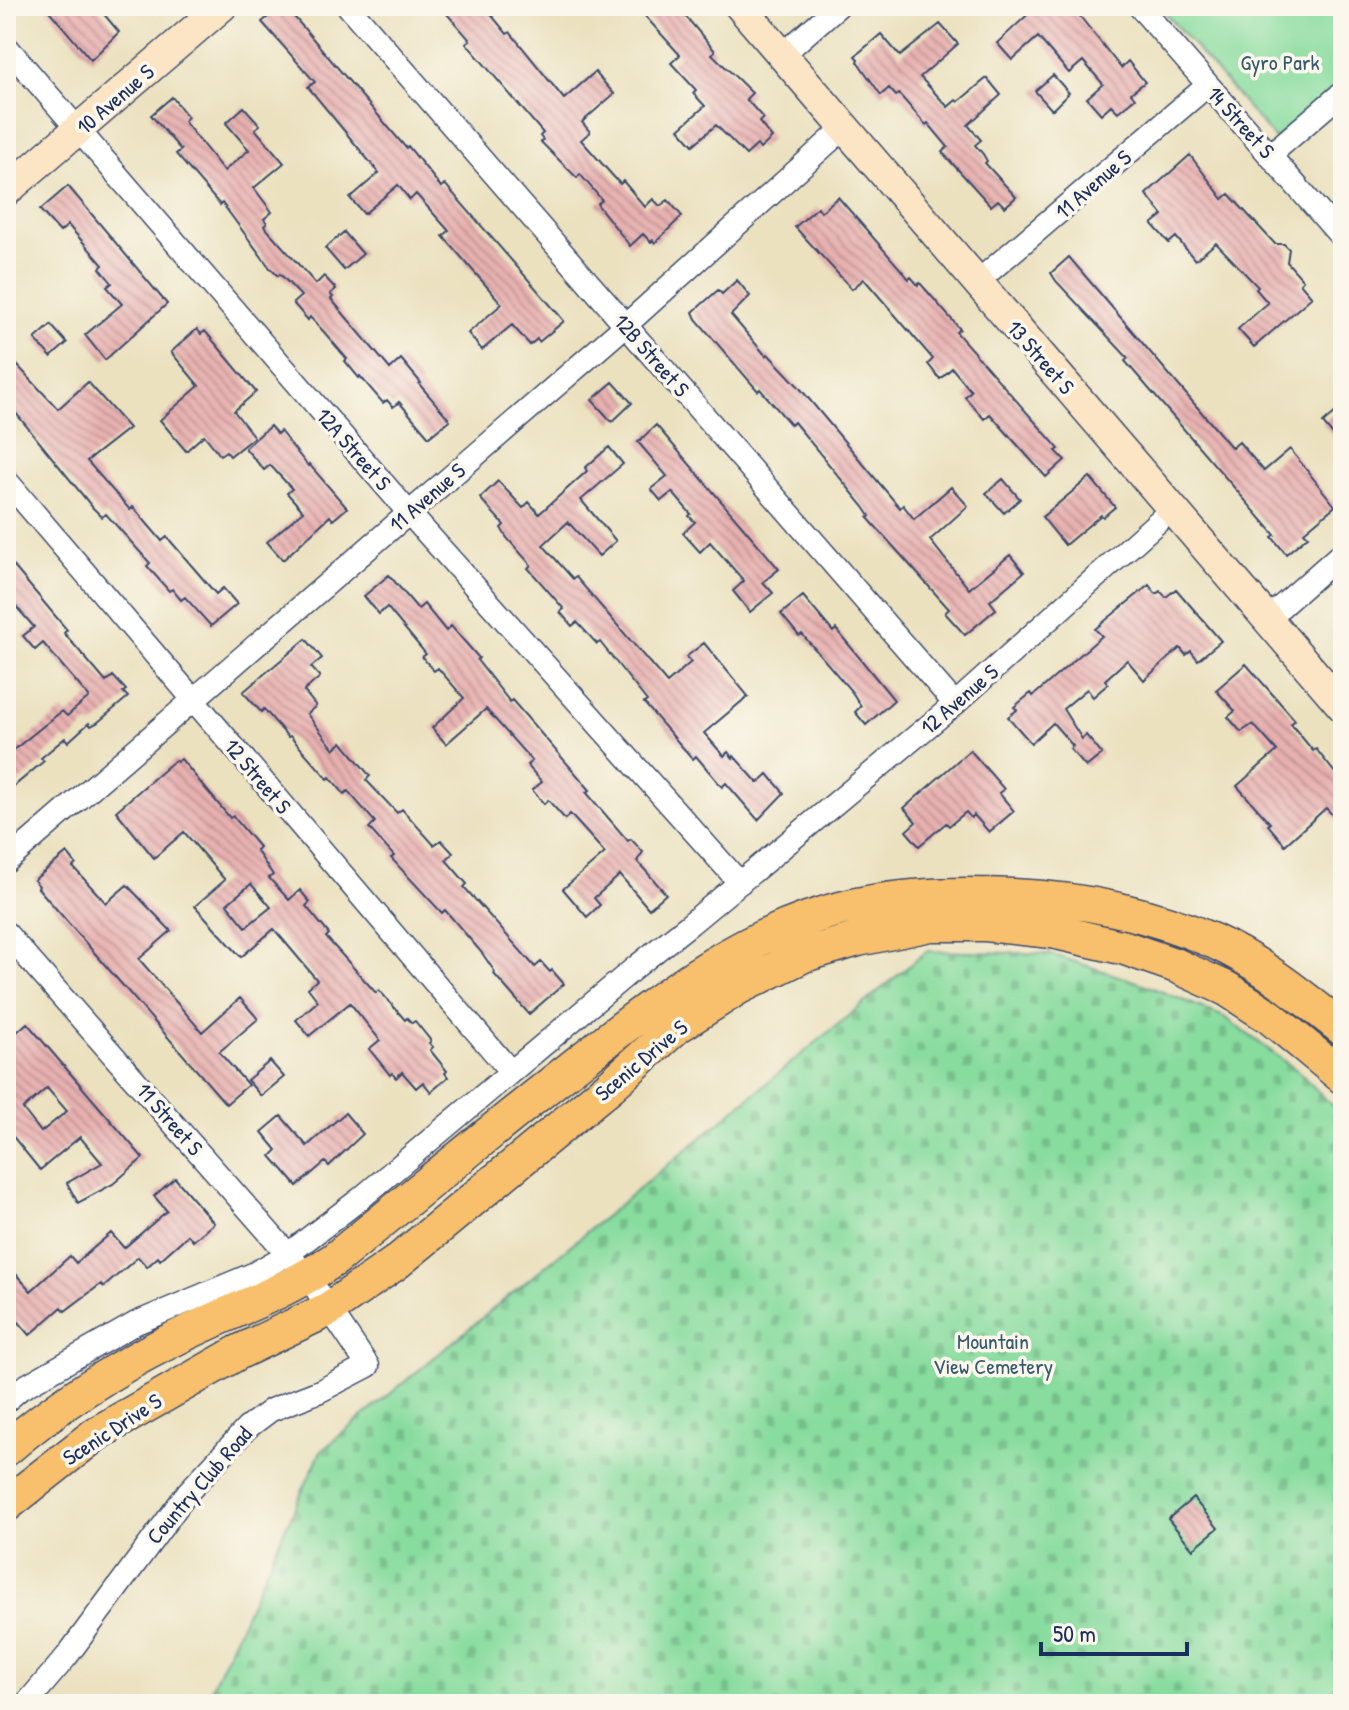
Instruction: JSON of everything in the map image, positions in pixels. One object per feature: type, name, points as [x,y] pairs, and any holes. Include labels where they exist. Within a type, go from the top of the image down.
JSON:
[{"type":"main road","name":"Scenic Drive S","points":[[6,1449],[59,1406],[124,1365],[298,1266],[335,1259],[497,1126],[673,988],[708,965],[773,933],[854,905],[903,896],[1063,898],[1147,918],[1214,942],[1312,1004],[1343,1029]]},
{"type":"main road","name":"Scenic Drive S","points":[[6,1505],[96,1434],[239,1352],[329,1309],[397,1262],[610,1086],[676,1027],[739,987],[804,955],[858,939],[931,924],[985,924],[1052,931],[1125,948],[1177,966],[1227,989],[1270,1017],[1343,1077]]},
{"type":"street","name":"10 Avenue S","points":[[6,191],[222,6]]},
{"type":"street","name":"12B Street S","points":[[348,6],[955,704]]},
{"type":"street","name":"13 Street S","points":[[740,6],[1343,707]]},
{"type":"street","points":[[782,55],[838,6]]},
{"type":"street","name":"14 Street S","points":[[1139,6],[1343,239]]},
{"type":"street","name":"12A Street S","points":[[6,46],[409,513],[740,883]]},
{"type":"street","name":"11 Avenue S","points":[[977,282],[1208,85]]},
{"type":"street","points":[[1270,155],[1343,92]]},
{"type":"street","name":"11 Avenue S","points":[[6,862],[626,325],[844,128]]},
{"type":"street","name":"12 Street S","points":[[6,480],[511,1072]]},
{"type":"street","name":"12 Avenue S","points":[[740,883],[955,704],[1172,509]]},
{"type":"street","points":[[1267,619],[1343,552]]},
{"type":"street","name":"Scenic Drive S","points":[[11,1388],[136,1323],[253,1274],[298,1266],[360,1199],[740,883]]},
{"type":"street","name":"11 Street S","points":[[6,933],[298,1266],[329,1309]]},
{"type":"street","name":"Country Club Road","points":[[26,1704],[67,1656],[188,1492],[247,1428],[271,1410],[320,1391],[368,1366],[329,1309]]},
{"type":"green space","name":"Gyro Park","points":[[1159,6],[1343,6],[1343,80],[1275,139]]},
{"type":"green space","name":"Mountain View Cemetery","points":[[927,951],[1051,954],[1143,984],[1224,1017],[1298,1071],[1343,1117],[1343,1704],[204,1704],[321,1451]]},
{"type":"building","points":[[45,6],[97,6],[119,32],[91,60]]},
{"type":"building","points":[[285,6],[441,187],[445,184],[564,321],[539,342],[537,339],[530,345],[512,325],[482,350],[468,333],[502,304],[443,236],[449,231],[416,194],[410,200],[398,185],[364,214],[350,198],[379,173],[308,87],[315,82],[262,22]]},
{"type":"building","points":[[440,6],[484,6],[507,34],[510,32],[564,99],[595,72],[614,94],[582,122],[590,132],[581,140],[645,207],[653,199],[660,206],[668,200],[682,216],[655,243],[643,234],[630,246],[597,204],[602,200],[580,174],[577,178],[541,142],[543,133],[466,43],[470,40]]},
{"type":"building","points":[[636,6],[677,6],[715,51],[712,54],[752,93],[746,99],[763,118],[759,122],[772,138],[760,149],[757,145],[746,155],[716,125],[693,145],[679,129],[705,106],[693,93],[696,90],[671,63],[680,55]]},
{"type":"building","points":[[1037,6],[1090,6],[1079,15],[1121,68],[1128,61],[1145,82],[1131,93],[1135,98],[1118,112],[1111,105],[1101,114],[1087,98],[1103,84],[1083,61],[1069,73],[1038,37],[1012,60],[997,43]]},
{"type":"building","points":[[940,24],[958,44],[920,77],[948,107],[987,78],[1001,95],[968,125],[981,140],[975,145],[987,161],[985,163],[1016,197],[1005,207],[998,200],[991,206],[942,152],[948,147],[928,123],[926,125],[899,94],[896,96],[889,88],[881,95],[855,56],[881,34],[900,56]]},
{"type":"building","points":[[1053,75],[1069,93],[1052,110],[1035,91]]},
{"type":"building","points":[[172,97],[188,117],[184,121],[224,171],[249,150],[226,123],[244,107],[260,125],[255,129],[284,163],[254,188],[272,212],[264,219],[267,223],[264,226],[316,284],[324,276],[336,289],[330,294],[331,299],[390,369],[401,359],[450,420],[429,437],[399,402],[393,407],[387,400],[383,403],[359,378],[324,332],[293,303],[301,296],[270,268],[222,203],[220,205],[176,154],[181,150],[151,115]]},
{"type":"building","points":[[1190,155],[1223,199],[1229,194],[1275,244],[1284,244],[1289,249],[1287,262],[1303,280],[1300,283],[1312,297],[1254,347],[1238,329],[1268,303],[1256,289],[1258,287],[1216,243],[1195,260],[1176,237],[1169,243],[1152,224],[1163,215],[1146,194]]},
{"type":"building","points":[[68,186],[167,304],[105,360],[85,335],[122,304],[107,287],[112,283],[100,268],[103,265],[68,225],[60,232],[40,210]]},
{"type":"building","points":[[838,197],[909,279],[911,277],[918,285],[920,283],[960,329],[956,332],[1059,449],[1056,451],[1065,460],[1046,477],[990,414],[984,419],[965,397],[971,391],[952,368],[940,379],[928,364],[933,359],[864,279],[852,289],[795,227],[818,207],[821,212]]},
{"type":"building","points":[[344,232],[363,254],[344,270],[325,248]]},
{"type":"building","points":[[1069,257],[1232,448],[1239,442],[1264,471],[1290,449],[1335,506],[1304,532],[1308,536],[1286,554],[1272,537],[1275,535],[1125,361],[1128,358],[1056,281],[1051,273]]},
{"type":"building","points":[[737,280],[750,296],[731,315],[766,356],[768,354],[799,387],[900,508],[903,505],[914,519],[951,487],[968,506],[930,540],[969,589],[1010,555],[1024,572],[990,601],[996,609],[965,635],[945,613],[949,609],[868,518],[870,516],[864,507],[794,422],[791,425],[760,389],[758,391],[696,319],[693,312],[718,290],[722,294]]},
{"type":"building","points":[[51,325],[67,343],[51,357],[35,339]]},
{"type":"building","points":[[197,329],[201,334],[205,331],[256,392],[234,411],[254,437],[230,456],[226,451],[220,455],[204,435],[186,451],[160,420],[199,386],[171,352]]},
{"type":"building","points":[[6,353],[58,409],[88,382],[129,428],[87,461],[162,541],[167,537],[216,594],[223,588],[237,604],[211,626],[185,597],[181,600],[172,589],[169,591],[147,566],[150,563],[106,514],[102,517],[93,508],[6,401]]},
{"type":"building","points":[[613,382],[632,403],[612,422],[592,400]]},
{"type":"building","points":[[1343,406],[1343,447],[1323,423]]},
{"type":"building","points":[[656,425],[779,569],[763,582],[773,593],[750,612],[733,591],[744,581],[710,542],[700,552],[683,533],[695,522],[689,516],[691,514],[672,492],[661,501],[651,489],[667,476],[638,442]]},
{"type":"building","points":[[270,426],[277,434],[280,431],[347,508],[333,520],[330,516],[283,560],[267,542],[303,511],[287,493],[292,489],[270,465],[264,470],[245,448]]},
{"type":"building","points":[[609,447],[623,464],[581,500],[616,541],[599,556],[568,522],[543,545],[573,579],[576,577],[667,683],[691,662],[686,657],[704,643],[748,696],[704,733],[724,756],[728,752],[734,756],[758,783],[768,774],[784,793],[758,820],[726,783],[722,787],[696,756],[693,759],[685,750],[644,703],[647,701],[600,642],[597,644],[577,622],[572,626],[560,612],[564,609],[528,568],[531,565],[507,538],[501,528],[504,525],[480,498],[498,481],[523,508],[529,502],[539,514]]},
{"type":"building","points":[[1090,477],[1115,507],[1065,545],[1042,517]]},
{"type":"building","points":[[1003,479],[1020,499],[1004,513],[986,493]]},
{"type":"building","points":[[6,557],[106,682],[113,676],[126,690],[123,692],[128,697],[97,723],[91,726],[89,723],[68,742],[65,738],[41,758],[44,761],[6,793],[6,756],[62,711],[67,716],[89,697],[43,643],[35,650],[23,636],[34,627],[6,595]]},
{"type":"building","points":[[389,575],[418,609],[424,604],[446,631],[451,626],[479,658],[477,660],[510,702],[512,700],[590,790],[586,792],[628,841],[631,839],[643,852],[637,861],[666,894],[649,909],[620,875],[594,898],[600,905],[587,917],[563,889],[605,853],[570,814],[565,819],[548,800],[544,804],[532,790],[542,782],[527,765],[532,761],[486,709],[446,744],[432,728],[464,698],[438,668],[434,671],[422,657],[426,654],[387,607],[379,614],[364,596]]},
{"type":"building","points":[[1149,585],[1156,594],[1160,591],[1166,597],[1176,589],[1221,641],[1198,660],[1191,651],[1186,655],[1180,648],[1144,680],[1127,660],[1105,680],[1108,684],[1093,697],[1087,689],[1063,709],[1082,739],[1086,735],[1102,754],[1086,767],[1053,723],[1031,743],[1008,717],[1017,710],[1014,707],[1031,693],[1033,696],[1102,636],[1095,629]]},
{"type":"building","points":[[803,596],[833,632],[836,629],[894,700],[866,725],[855,712],[861,706],[852,692],[781,614]]},
{"type":"building","points":[[306,639],[322,658],[311,667],[320,677],[304,691],[316,706],[307,714],[334,749],[342,742],[370,776],[366,780],[397,813],[402,809],[434,845],[441,840],[453,853],[446,860],[467,884],[464,887],[535,967],[541,962],[564,984],[529,1014],[445,910],[442,913],[391,858],[394,856],[369,828],[375,822],[348,791],[344,794],[330,777],[328,779],[264,709],[261,712],[243,692]]},
{"type":"building","points":[[1246,664],[1295,720],[1291,724],[1313,751],[1316,749],[1343,783],[1343,827],[1326,808],[1285,845],[1237,786],[1277,751],[1253,724],[1241,732],[1228,717],[1235,711],[1216,690]]},
{"type":"building","points":[[970,750],[1004,789],[999,793],[1014,811],[989,832],[974,815],[971,818],[966,812],[949,826],[946,823],[919,846],[906,831],[916,822],[904,808]]},
{"type":"building","points":[[181,759],[230,818],[233,816],[259,847],[256,850],[273,875],[269,878],[289,900],[300,890],[310,902],[306,906],[329,934],[326,937],[376,993],[379,990],[405,1020],[415,1021],[431,1041],[429,1043],[433,1047],[430,1050],[447,1071],[448,1077],[431,1092],[423,1082],[416,1088],[402,1072],[396,1078],[392,1073],[390,1075],[369,1049],[380,1040],[350,1003],[309,1036],[296,1020],[318,1001],[308,988],[317,980],[274,929],[241,957],[195,906],[225,880],[184,832],[154,858],[116,811],[175,760]],"holes":[[[251,884],[271,907],[246,927],[227,904]]]},
{"type":"building","points":[[67,853],[76,864],[73,867],[106,903],[127,885],[171,931],[139,959],[202,1032],[240,998],[258,1019],[219,1052],[248,1085],[226,1104],[38,888],[34,880]]},
{"type":"building","points":[[27,1023],[143,1158],[113,1184],[78,1203],[67,1183],[102,1163],[80,1137],[40,1170],[6,1128],[6,1042]],"holes":[[[47,1088],[67,1111],[41,1132],[23,1109]]]},
{"type":"building","points":[[270,1061],[284,1077],[261,1096],[247,1080]]},
{"type":"building","points":[[345,1113],[363,1134],[329,1166],[325,1162],[297,1186],[271,1156],[277,1150],[262,1132],[281,1116],[307,1146]]},
{"type":"building","points":[[175,1178],[214,1223],[193,1241],[188,1235],[160,1260],[158,1257],[147,1267],[138,1257],[104,1287],[101,1284],[65,1311],[62,1307],[30,1335],[19,1322],[15,1325],[6,1314],[6,1279],[14,1272],[31,1291],[70,1256],[76,1263],[111,1233],[124,1248],[167,1211],[154,1196]]},
{"type":"building","points":[[1193,1498],[1218,1528],[1193,1549],[1168,1519]]}]
